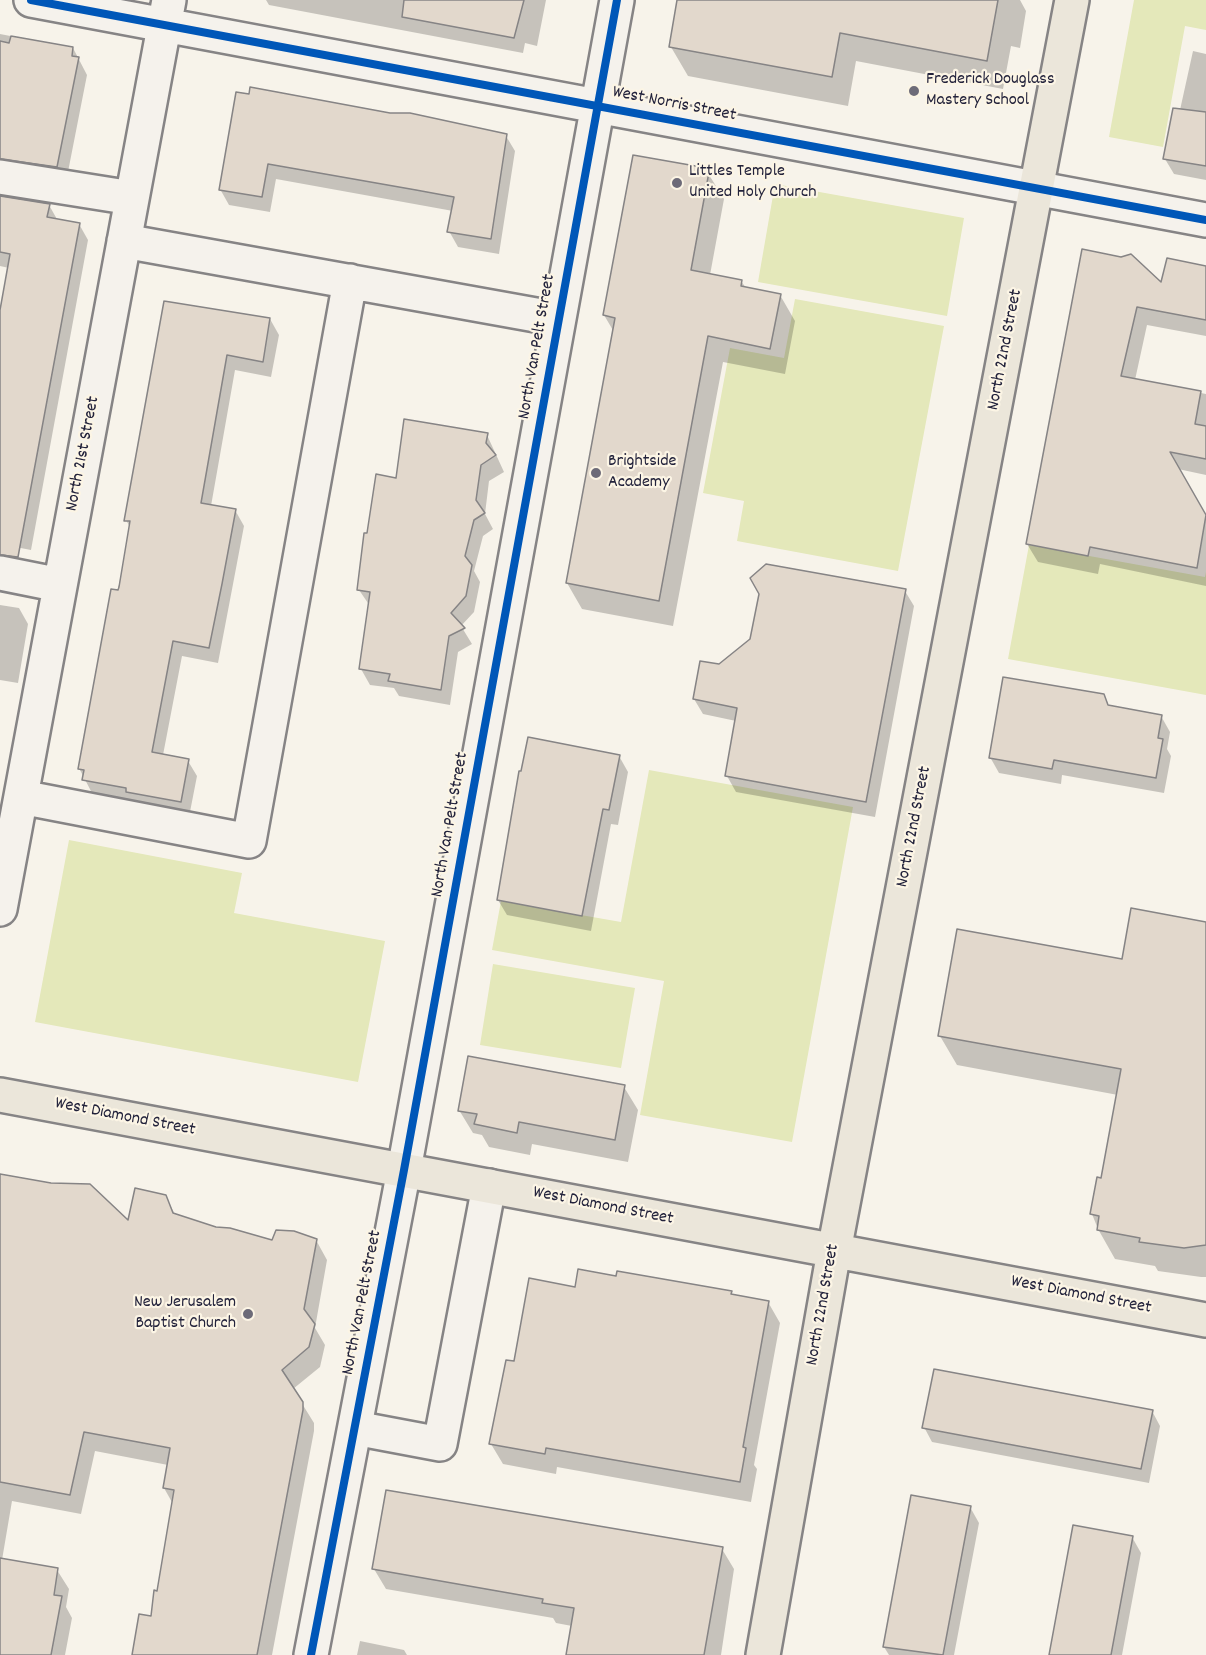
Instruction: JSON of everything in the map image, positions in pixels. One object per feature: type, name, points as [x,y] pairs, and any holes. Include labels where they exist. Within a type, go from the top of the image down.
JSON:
[{"type":"main road","name":"North 22nd Street","points":[[763,1655],[834,1251],[1072,0]]},
{"type":"main road","name":"West Diamond Street","points":[[0,1095],[1206,1320]]},
{"type":"street","name":"West Norris Street","points":[[31,0],[166,13],[597,105],[1037,190],[1206,220]]},
{"type":"street","name":"North Van Pelt Street","points":[[311,1655],[404,1170],[617,0]]},
{"type":"street","name":"North 21st Street","points":[[0,909],[166,13]]},
{"type":"street","points":[[0,177],[132,198]]},
{"type":"street","points":[[124,242],[558,319]]},
{"type":"street","points":[[21,797],[249,841],[350,281]]},
{"type":"street","points":[[0,573],[60,585]]},
{"type":"street","points":[[355,1428],[440,1444],[489,1186]]},
{"type":"green space","points":[[1134,0],[1206,0],[1206,30],[1185,26],[1163,147],[1109,137]]},
{"type":"green space","points":[[775,184],[964,218],[947,316],[758,282]]},
{"type":"green space","points":[[795,299],[944,326],[898,571],[737,541],[744,501],[703,493],[730,348],[784,358]]},
{"type":"green space","points":[[1029,545],[1205,577],[1206,572],[1206,695],[1008,659]]},
{"type":"green space","points":[[649,770],[853,807],[792,1142],[640,1115],[664,981],[492,950],[501,901],[621,922]]},
{"type":"green space","points":[[69,840],[242,873],[234,913],[385,941],[358,1082],[35,1022]]},
{"type":"green space","points":[[493,964],[635,988],[621,1068],[480,1045]]},
{"type":"building","points":[[404,0],[524,0],[514,38],[402,17]]},
{"type":"building","points":[[677,0],[998,0],[987,61],[840,33],[832,77],[669,47]]},
{"type":"building","points":[[11,36],[73,47],[72,56],[79,57],[57,167],[0,159],[0,41],[9,43]]},
{"type":"building","points":[[250,87],[390,113],[410,113],[507,134],[491,239],[447,232],[454,197],[416,190],[268,164],[262,197],[219,190],[236,92],[249,94]]},
{"type":"building","points":[[1173,108],[1206,112],[1206,166],[1163,159]]},
{"type":"building","points":[[633,155],[707,168],[709,172],[691,270],[742,280],[741,286],[781,294],[770,349],[708,336],[659,601],[566,583],[615,318],[603,315]]},
{"type":"building","points":[[0,196],[50,204],[47,217],[80,223],[18,557],[0,555],[0,310],[10,254],[0,252]]},
{"type":"building","points":[[1082,249],[1121,257],[1131,254],[1161,282],[1167,258],[1206,266],[1206,320],[1137,307],[1121,376],[1201,391],[1195,424],[1206,426],[1206,459],[1170,452],[1206,515],[1197,568],[1090,547],[1088,556],[1026,544]]},
{"type":"building","points":[[164,301],[270,318],[263,362],[227,355],[201,503],[236,509],[222,584],[209,648],[173,641],[152,752],[189,759],[181,802],[126,792],[126,788],[82,780],[84,770],[78,769],[111,589],[118,590],[119,587],[130,521],[124,521]]},
{"type":"building","points":[[404,419],[488,433],[486,443],[496,455],[481,465],[476,500],[485,513],[474,520],[465,556],[472,565],[466,596],[451,613],[465,628],[449,636],[441,690],[388,681],[390,674],[359,669],[370,592],[357,590],[364,533],[367,533],[376,474],[396,478]]},
{"type":"building","points":[[766,564],[906,589],[866,802],[725,776],[737,708],[693,699],[700,661],[719,664],[750,639],[759,594],[750,578]]},
{"type":"building","points":[[1003,677],[1104,694],[1108,705],[1162,715],[1158,738],[1163,739],[1156,778],[1054,760],[1052,769],[989,758]]},
{"type":"building","points":[[528,737],[620,755],[609,810],[603,809],[582,916],[497,900],[519,771],[521,771]]},
{"type":"building","points":[[1131,908],[1206,922],[1206,1245],[1184,1248],[1139,1242],[1140,1238],[1097,1230],[1099,1216],[1090,1214],[1097,1177],[1101,1178],[1121,1069],[938,1036],[957,929],[1122,959]]},
{"type":"building","points":[[468,1056],[625,1085],[615,1140],[519,1122],[517,1133],[474,1124],[477,1114],[458,1111]]},
{"type":"building","points":[[0,1174],[51,1183],[90,1184],[128,1220],[135,1188],[166,1195],[173,1213],[216,1227],[230,1228],[272,1240],[276,1230],[294,1231],[317,1239],[304,1309],[315,1324],[309,1347],[282,1370],[303,1402],[303,1410],[257,1655],[132,1655],[139,1614],[151,1616],[154,1590],[157,1591],[174,1490],[163,1488],[170,1448],[84,1432],[70,1495],[0,1482]]},
{"type":"building","points":[[578,1269],[616,1276],[617,1271],[732,1291],[731,1294],[769,1301],[743,1447],[746,1448],[740,1482],[546,1448],[545,1454],[489,1444],[506,1360],[514,1361],[529,1278],[575,1287]]},
{"type":"building","points":[[934,1369],[1153,1410],[1141,1469],[922,1428]]},
{"type":"building","points":[[386,1490],[723,1547],[704,1655],[566,1655],[574,1608],[542,1603],[543,1599],[372,1569]]},
{"type":"building","points":[[911,1495],[971,1506],[943,1655],[883,1647]]},
{"type":"building","points":[[1073,1525],[1133,1536],[1111,1655],[1049,1655]]},
{"type":"building","points":[[0,1558],[58,1568],[54,1595],[62,1596],[51,1655],[0,1655]]},
{"type":"cycle path","points":[[31,0],[1206,220]]},
{"type":"cycle path","points":[[311,1655],[404,1170],[617,0]]},
{"type":"place","name":"Frederick Douglass Mastery School","points":[[914,91]]},
{"type":"place","name":"Littles Temple United Holy Church","points":[[677,183]]},
{"type":"place","name":"Brightside Academy","points":[[596,473]]},
{"type":"place","name":"New Jerusalem Baptist Church","points":[[248,1314]]}]
